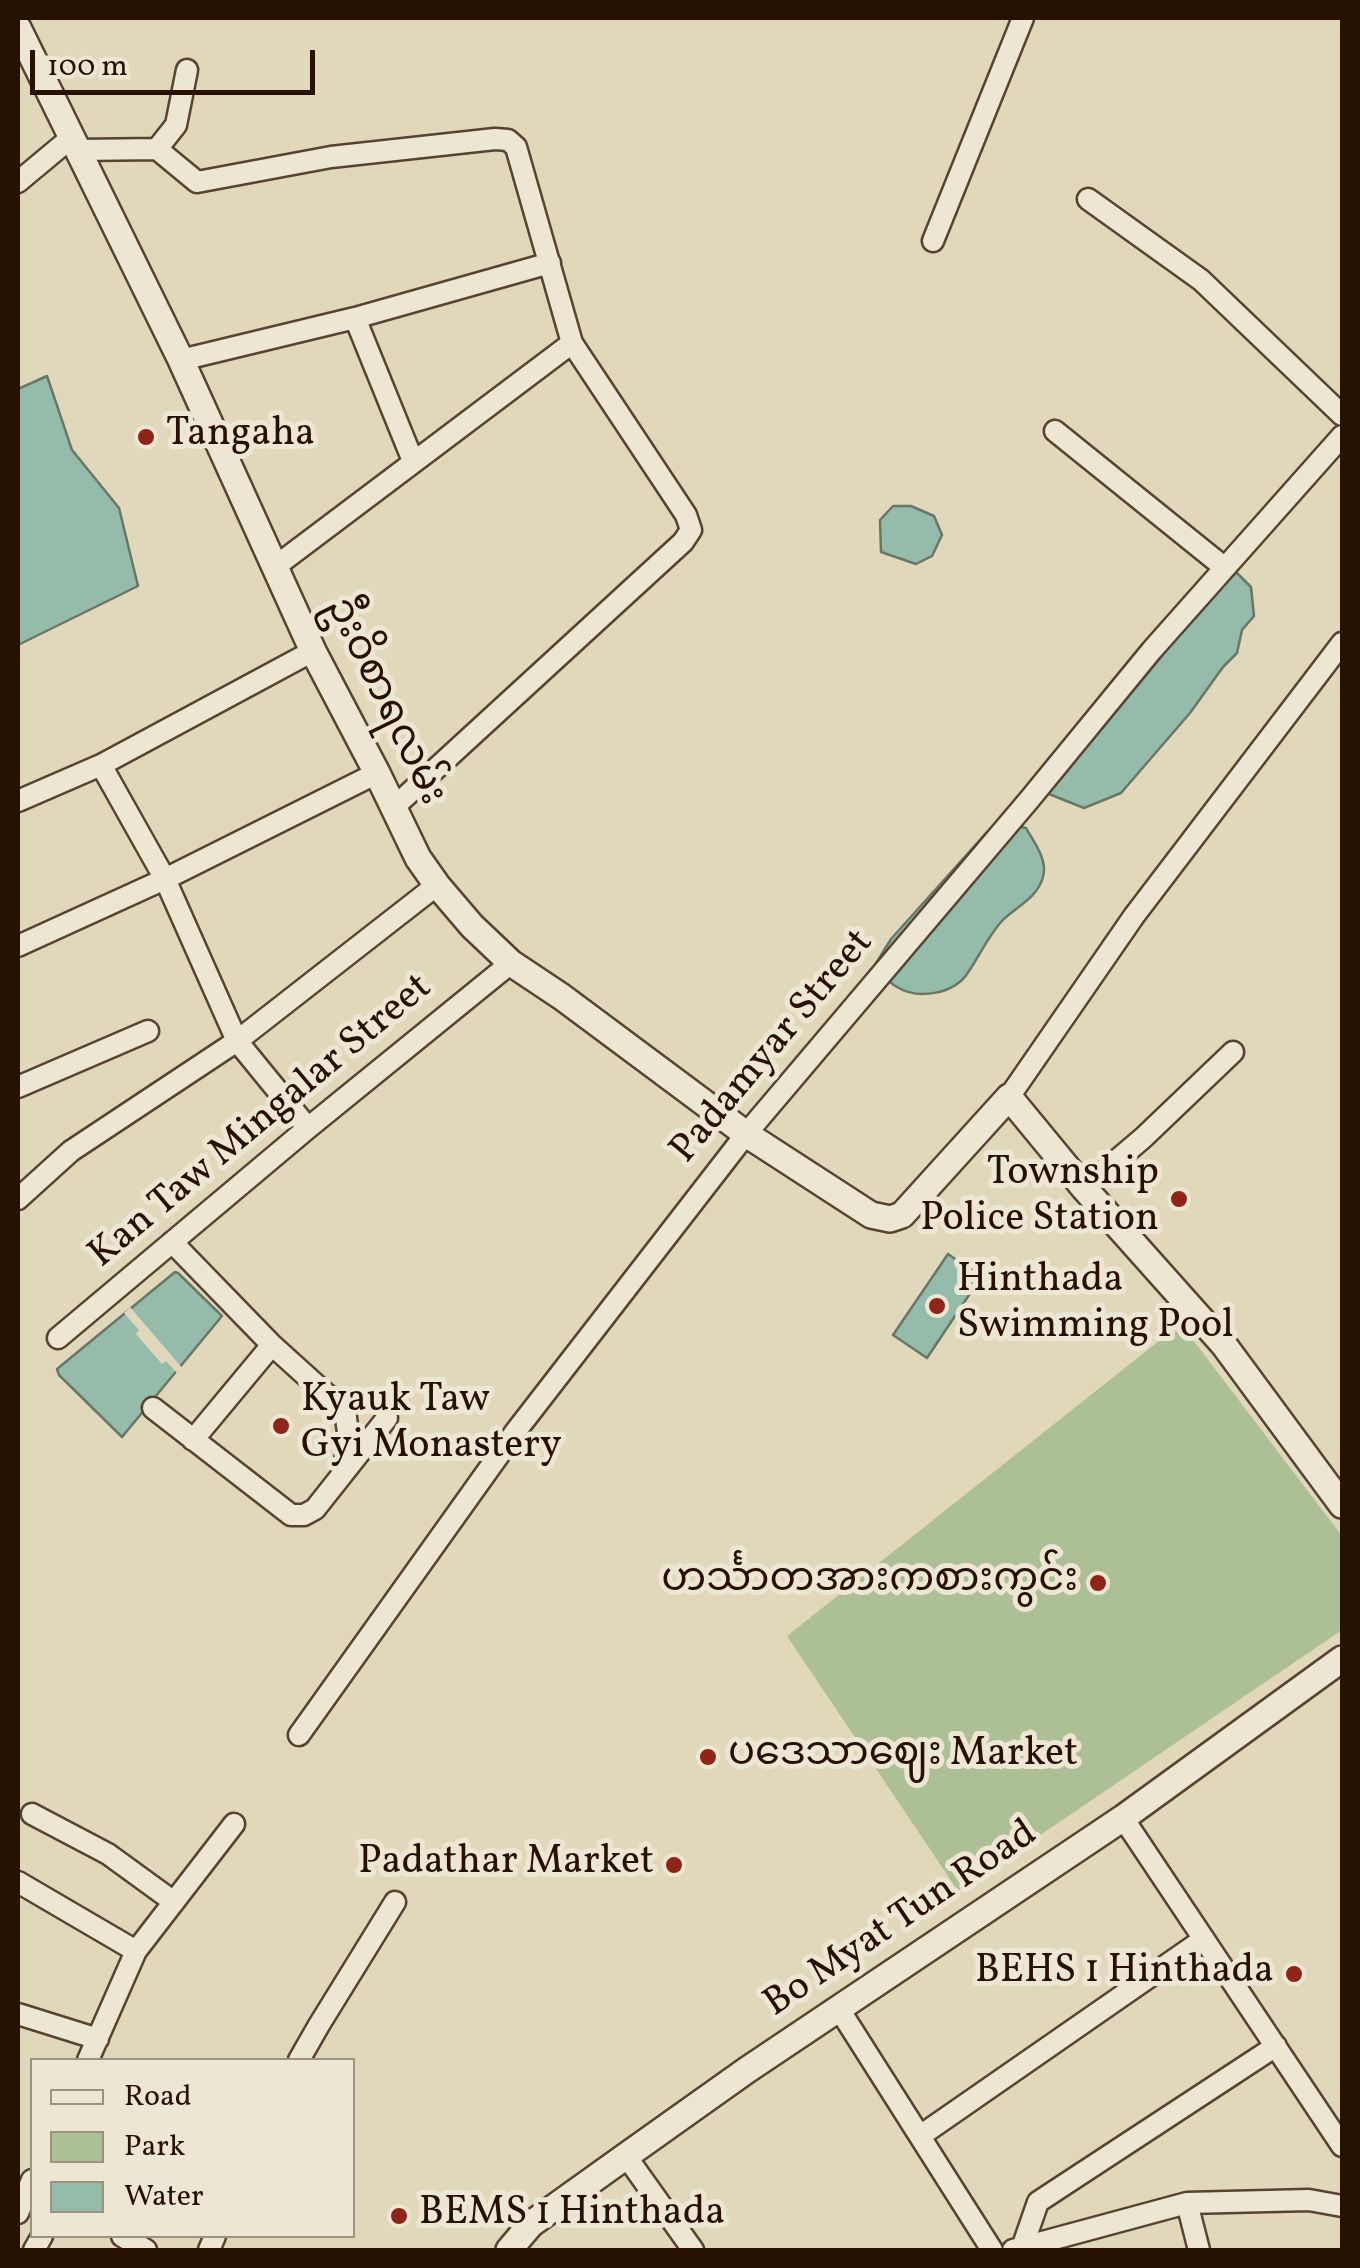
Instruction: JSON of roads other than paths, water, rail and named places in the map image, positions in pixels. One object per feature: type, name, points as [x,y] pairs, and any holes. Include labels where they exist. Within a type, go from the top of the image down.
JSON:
[{"type":"street","points":[[934,241],[1024,18]]},
{"type":"street","name":"ဦးဝိစာရလမ်း","points":[[18,28],[181,360],[313,651],[418,858],[472,926],[511,963],[562,996],[746,1134],[870,1215],[890,1220],[902,1215],[1008,1097]]},
{"type":"street","points":[[157,149],[176,125],[187,70]]},
{"type":"street","points":[[18,182],[75,144],[157,149],[197,182],[330,157],[495,139],[508,140],[516,148],[572,343],[686,516],[690,530],[683,542],[393,808]]},
{"type":"street","points":[[1088,199],[1201,280],[1342,414]]},
{"type":"street","points":[[181,360],[356,318],[550,263]]},
{"type":"street","points":[[356,318],[414,461]]},
{"type":"street","points":[[276,566],[572,343]]},
{"type":"street","points":[[1055,432],[1225,568]]},
{"type":"street","name":"Padamyar Street","points":[[299,1736],[516,1431],[746,1134],[1152,650],[1342,436]]},
{"type":"street","points":[[1342,644],[1134,916],[1008,1097],[1224,1345],[1342,1505]]},
{"type":"street","points":[[18,802],[100,765],[313,651]]},
{"type":"street","points":[[100,765],[165,879],[237,1041],[308,1128]]},
{"type":"street","points":[[18,946],[165,879],[377,772]]},
{"type":"street","points":[[18,1199],[71,1152],[237,1041],[437,885]]},
{"type":"street","name":"Kan Taw Mingalar Street","points":[[58,1338],[511,963]]},
{"type":"street","points":[[18,1087],[148,1031]]},
{"type":"street","points":[[1084,1188],[1233,1052]]},
{"type":"street","points":[[172,1242],[272,1345],[344,1411],[349,1438],[343,1474]]},
{"type":"street","points":[[192,1440],[272,1345]]},
{"type":"street","points":[[153,1408],[291,1515],[304,1515],[314,1508],[387,1418]]},
{"type":"street","name":"Bo Myat Tun Road","points":[[509,2250],[531,2224],[626,2156],[1123,1818],[1342,1659]]},
{"type":"street","points":[[32,1814],[108,1854],[174,1902]]},
{"type":"street","points":[[1123,1818],[1342,2146]]},
{"type":"street","points":[[89,2058],[136,1952],[234,1824]]},
{"type":"street","points":[[18,1882],[136,1952]]},
{"type":"street","points":[[300,2058],[395,1902]]},
{"type":"street","points":[[920,2136],[1204,1938]]},
{"type":"street","points":[[839,2008],[992,2250]]},
{"type":"street","points":[[18,2014],[98,2039]]},
{"type":"street","points":[[1017,2249],[1038,2202],[1276,2046]]},
{"type":"street","points":[[626,2156],[693,2250]]},
{"type":"street","points":[[18,2212],[30,2185]]},
{"type":"street","points":[[1017,2249],[1187,2203],[1309,2200],[1342,2206]]},
{"type":"street","points":[[1187,2203],[1199,2250]]},
{"type":"water","points":[[47,376],[72,450],[119,508],[138,586],[18,645],[18,389]]},
{"type":"water","points":[[893,506],[911,506],[934,516],[942,535],[932,556],[916,564],[881,552],[880,520]]},
{"type":"water","points":[[1234,570],[1251,587],[1254,616],[1242,630],[1237,653],[1190,713],[1121,793],[1084,808],[1044,792],[1090,724]]},
{"type":"water","points":[[1000,823],[1026,828],[1042,858],[1040,885],[991,934],[961,981],[925,994],[894,985],[875,965],[891,939],[987,832]]},
{"type":"water","name":"Hinthada Swimming Pool","points":[[948,1254],[981,1277],[927,1358],[893,1335]]},
{"type":"water","points":[[175,1272],[222,1316],[122,1437],[57,1369]]},
{"type":"place","name":"Tangaha","points":[[146,437]]},
{"type":"place","name":"Township Police Station","points":[[1179,1199]]},
{"type":"place","name":"Hinthada Swimming Pool","points":[[937,1306]]},
{"type":"place","name":"Kyauk Taw Gyi Monastery","points":[[281,1426]]},
{"type":"place","name":"ဟင်္သာတအားကစားကွင်း","points":[[1098,1583]]},
{"type":"place","name":"ပဒေသာဈေး Market","points":[[708,1757]]},
{"type":"place","name":"Padathar Market","points":[[674,1865]]},
{"type":"place","name":"BEHS 1 Hinthada","points":[[1294,1974]]},
{"type":"place","name":"BEMS 1 Hinthada","points":[[399,2216]]}]
